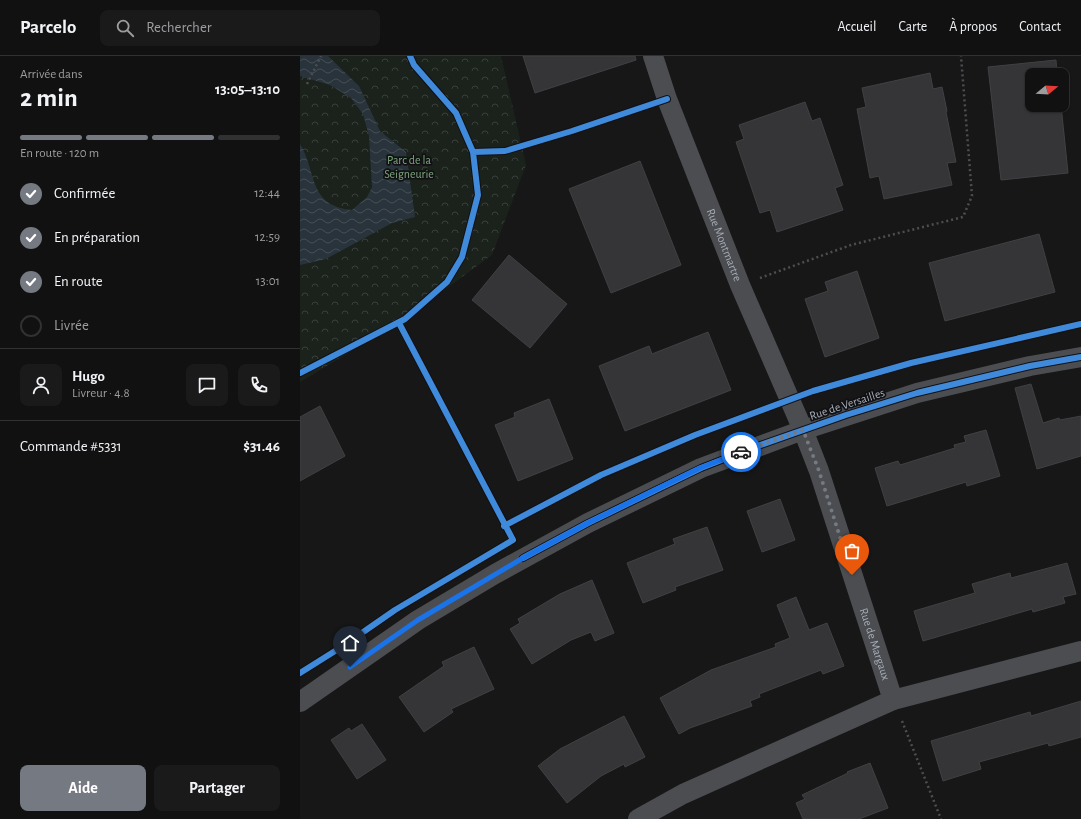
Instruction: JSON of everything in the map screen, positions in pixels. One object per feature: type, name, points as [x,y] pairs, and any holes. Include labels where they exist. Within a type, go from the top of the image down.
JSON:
[{"type":"street","name":"Rue Montmartre","points":[[653,56],[667,99],[740,286],[803,430]]},
{"type":"street","name":"Rue de Versailles","points":[[300,702],[418,620],[523,558],[588,523],[700,468],[803,430],[917,393],[1030,366],[1081,356]]},
{"type":"street","name":"Rue de Margaux","points":[[803,430],[821,479],[893,700]]},
{"type":"street","points":[[638,819],[690,791],[893,700],[1081,652]]},
{"type":"path","points":[[307,84],[321,56]]},
{"type":"path","points":[[740,286],[851,245],[963,217],[972,196],[960,56]]},
{"type":"path","points":[[893,700],[941,819]]},
{"type":"green space","name":"Parc de la Seigneurie","points":[[300,56],[501,56],[526,165],[492,255],[405,319],[300,382]]},
{"type":"water","points":[[300,56],[328,56],[359,86],[380,131],[406,152],[415,217],[392,223],[326,259],[300,265],[300,144],[316,186],[321,195],[328,202],[338,207],[352,210],[367,197],[372,187],[369,136],[363,114],[351,98],[330,85],[300,76]]},
{"type":"building","points":[[523,56],[635,56],[636,60],[535,93]]},
{"type":"building","points":[[1056,60],[1057,68],[1025,68],[1025,112],[1062,112],[1068,173],[1001,180],[988,67]]},
{"type":"building","points":[[930,73],[933,89],[942,87],[947,111],[956,162],[947,163],[952,185],[884,199],[879,176],[870,178],[857,109],[866,107],[862,88]]},
{"type":"building","points":[[805,102],[812,121],[820,118],[843,185],[835,188],[843,210],[777,232],[770,210],[760,213],[736,142],[744,139],[739,125]]},
{"type":"building","points":[[640,161],[681,265],[611,293],[569,189]]},
{"type":"building","points":[[1039,234],[1055,292],[945,321],[929,263]]},
{"type":"building","points":[[509,255],[567,304],[530,348],[472,300]]},
{"type":"building","points":[[857,271],[879,338],[825,357],[805,299],[828,291],[825,282]]},
{"type":"building","points":[[708,332],[731,390],[625,431],[599,366],[649,346],[652,354]]},
{"type":"building","points":[[1031,384],[1043,423],[1059,418],[1060,420],[1081,416],[1081,456],[1037,469],[1015,388]]},
{"type":"building","points":[[549,399],[573,459],[518,481],[495,425],[515,417],[514,413]]},
{"type":"building","points":[[320,406],[345,456],[300,481],[300,417]]},
{"type":"building","points":[[986,430],[1000,476],[967,486],[966,482],[887,506],[875,468],[898,461],[900,465],[955,448],[954,445],[966,442],[964,436]]},
{"type":"building","points":[[780,499],[795,540],[762,552],[747,511]]},
{"type":"building","points":[[707,527],[723,570],[675,587],[676,590],[643,603],[627,563],[675,544],[673,539]]},
{"type":"building","points":[[1067,563],[1076,594],[1063,597],[1065,603],[1033,612],[1032,609],[923,641],[914,611],[975,593],[972,584],[1010,573],[1011,578]]},
{"type":"building","points":[[592,580],[614,633],[595,641],[591,632],[571,640],[532,664],[510,629],[520,623],[518,619],[560,594]]},
{"type":"building","points":[[796,597],[809,630],[827,623],[844,666],[823,674],[821,670],[759,694],[760,697],[750,701],[752,706],[690,728],[679,734],[660,698],[711,670],[776,647],[775,644],[790,638],[777,605]]},
{"type":"building","points":[[474,647],[494,689],[451,709],[453,712],[424,732],[399,697],[444,666],[442,662]]},
{"type":"building","points":[[1081,701],[1081,737],[1049,746],[1048,743],[979,762],[981,769],[943,781],[931,741],[1030,712],[1031,716]]},
{"type":"building","points":[[624,716],[645,757],[625,767],[624,764],[601,776],[567,803],[538,766],[560,749]]},
{"type":"building","points":[[362,724],[386,760],[357,779],[331,740],[349,728],[351,731]]},
{"type":"building","points":[[870,763],[888,808],[859,819],[803,819],[796,803],[805,799],[802,795],[848,773],[847,772]]},
{"type":"cycle path","points":[[300,373],[405,319],[447,282],[462,257],[478,195],[473,152],[456,113],[414,65],[410,56]]},
{"type":"cycle path","points":[[473,152],[505,151],[572,131],[667,99]]},
{"type":"cycle path","points":[[300,673],[343,646],[395,610],[513,540],[399,323]]},
{"type":"cycle path","points":[[504,526],[601,475],[695,435],[813,391],[911,363],[1081,324]]},
{"type":"cycle path","points":[[523,558],[588,523],[701,468],[752,448],[846,415],[917,393],[1030,366],[1081,357]]},
{"type":"way so far","points":[[741,452],[803,430],[819,471],[852,575]]},
{"type":"route","points":[[350,667],[418,620],[523,558],[588,523],[700,468],[741,452]]}]
